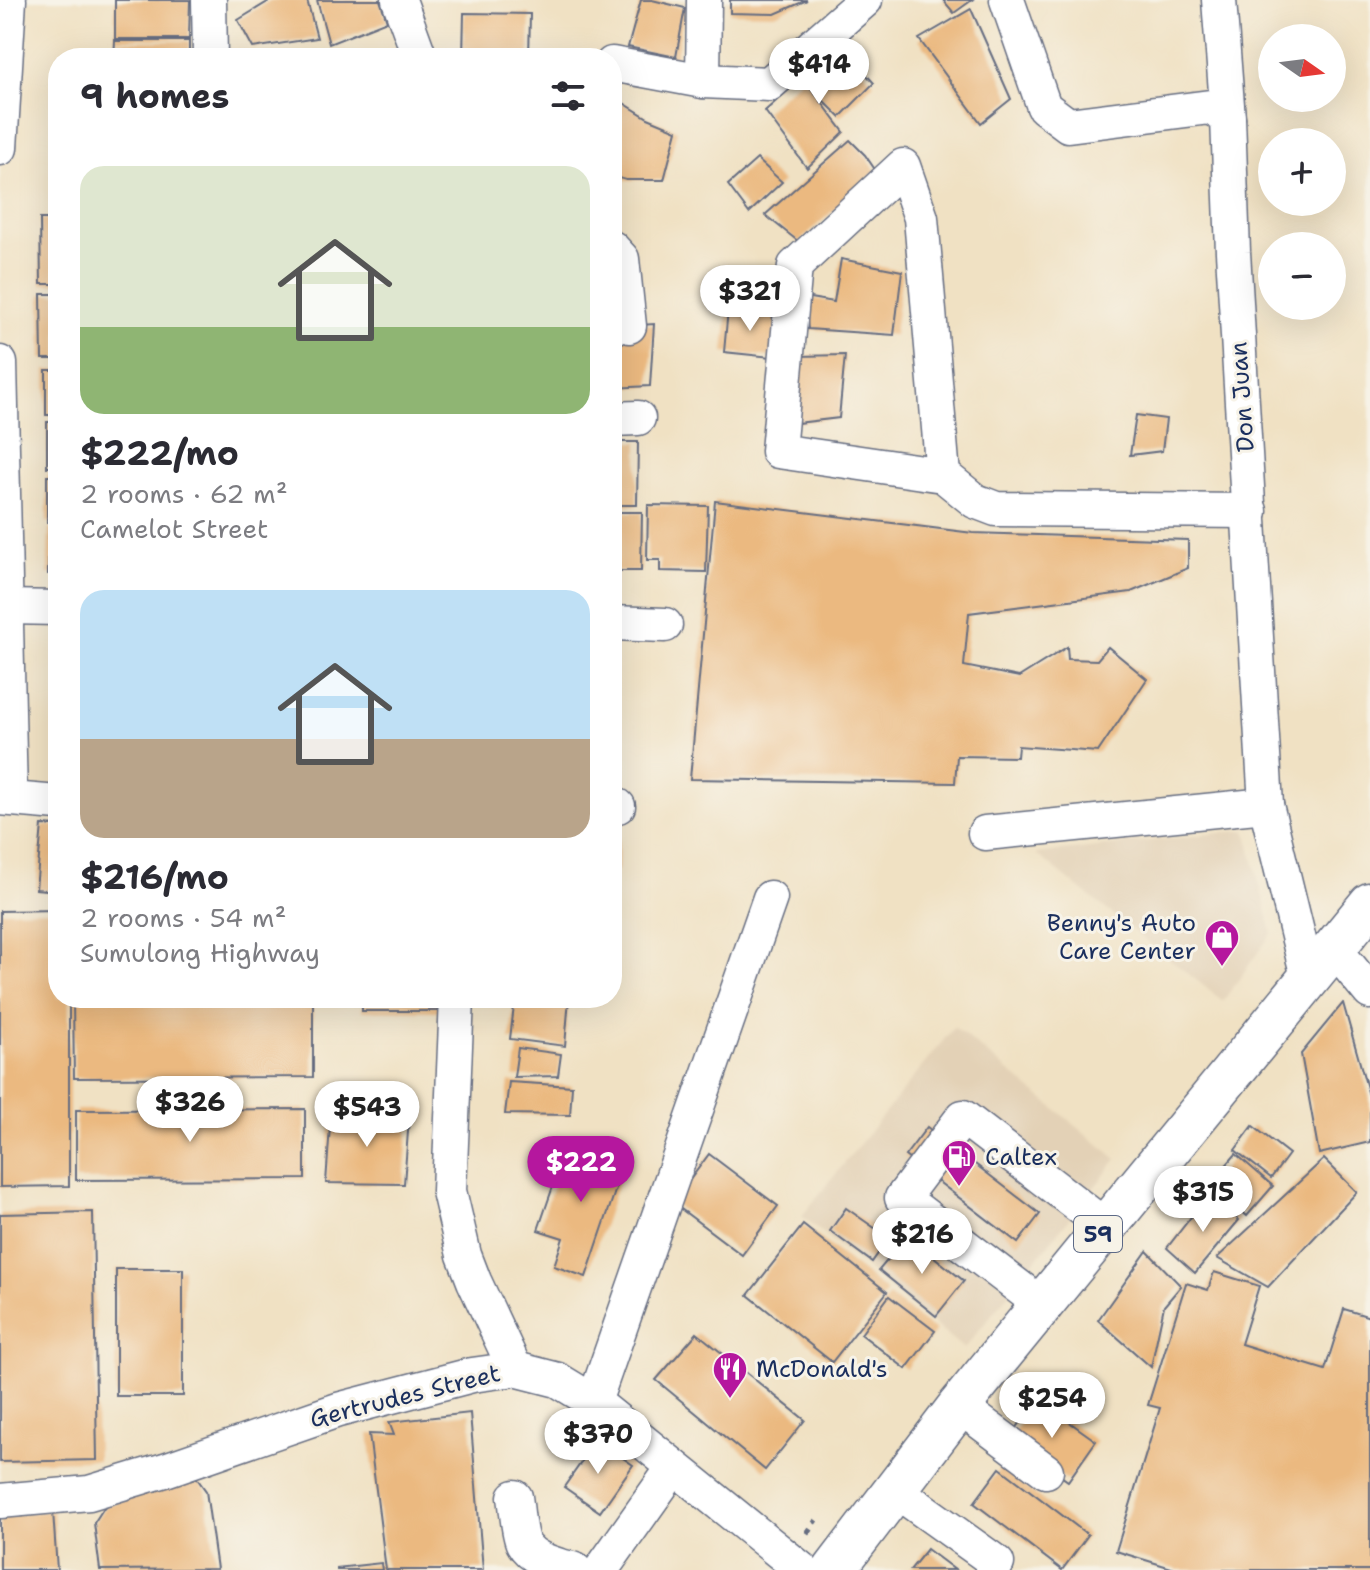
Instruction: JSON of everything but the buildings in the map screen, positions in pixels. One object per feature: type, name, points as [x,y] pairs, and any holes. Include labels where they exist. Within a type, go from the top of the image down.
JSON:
[{"type":"main road","name":"59","points":[[831,1568],[1041,1304],[1370,904]]},
{"type":"street","points":[[0,148],[9,0]]},
{"type":"street","points":[[209,0],[210,48]]},
{"type":"street","points":[[399,0],[416,48]]},
{"type":"street","points":[[703,81],[704,0]]},
{"type":"street","points":[[622,66],[703,81],[769,84],[865,0]]},
{"type":"street","points":[[1007,0],[1044,107],[1068,125],[1210,107],[1228,118]]},
{"type":"street","name":"Don Juan","points":[[1219,0],[1266,805],[1321,962]]},
{"type":"street","points":[[943,475],[921,218],[903,166],[795,266],[778,451],[943,475],[975,501],[996,509],[1250,511]]},
{"type":"street","points":[[622,259],[629,326]]},
{"type":"street","points":[[0,363],[7,607],[5,798],[48,802]]},
{"type":"street","points":[[7,607],[48,608]]},
{"type":"street","points":[[622,623],[665,625]]},
{"type":"street","points":[[985,833],[1266,805]]},
{"type":"street","points":[[594,1402],[770,898]]},
{"type":"street","points":[[1321,962],[1370,992]]},
{"type":"street","points":[[457,1008],[449,1191],[464,1255],[515,1369]]},
{"type":"street","points":[[1041,1304],[902,1198],[963,1117],[1105,1226]]},
{"type":"street","name":"Gertrudes Street","points":[[0,1501],[89,1493],[338,1410],[472,1375],[515,1369],[558,1380],[594,1402],[674,1467],[831,1568]]},
{"type":"street","points":[[959,1406],[1046,1471]]},
{"type":"street","points":[[601,1570],[674,1467]]},
{"type":"street","points":[[895,1490],[997,1563],[992,1570]]},
{"type":"street","points":[[515,1497],[522,1542],[547,1562],[575,1570]]},
{"type":"shaded area","points":[[1246,830],[1272,933],[1223,1001],[1036,854]]},
{"type":"shaded area","name":"Caltex","points":[[954,1027],[1117,1159],[964,1349],[802,1216]]},
{"type":"place","name":"Benny's Auto Care Center","points":[[1222,968]]},
{"type":"place","name":"Caltex","points":[[959,1188]]},
{"type":"place","name":"McDonald's","points":[[730,1400]]}]
